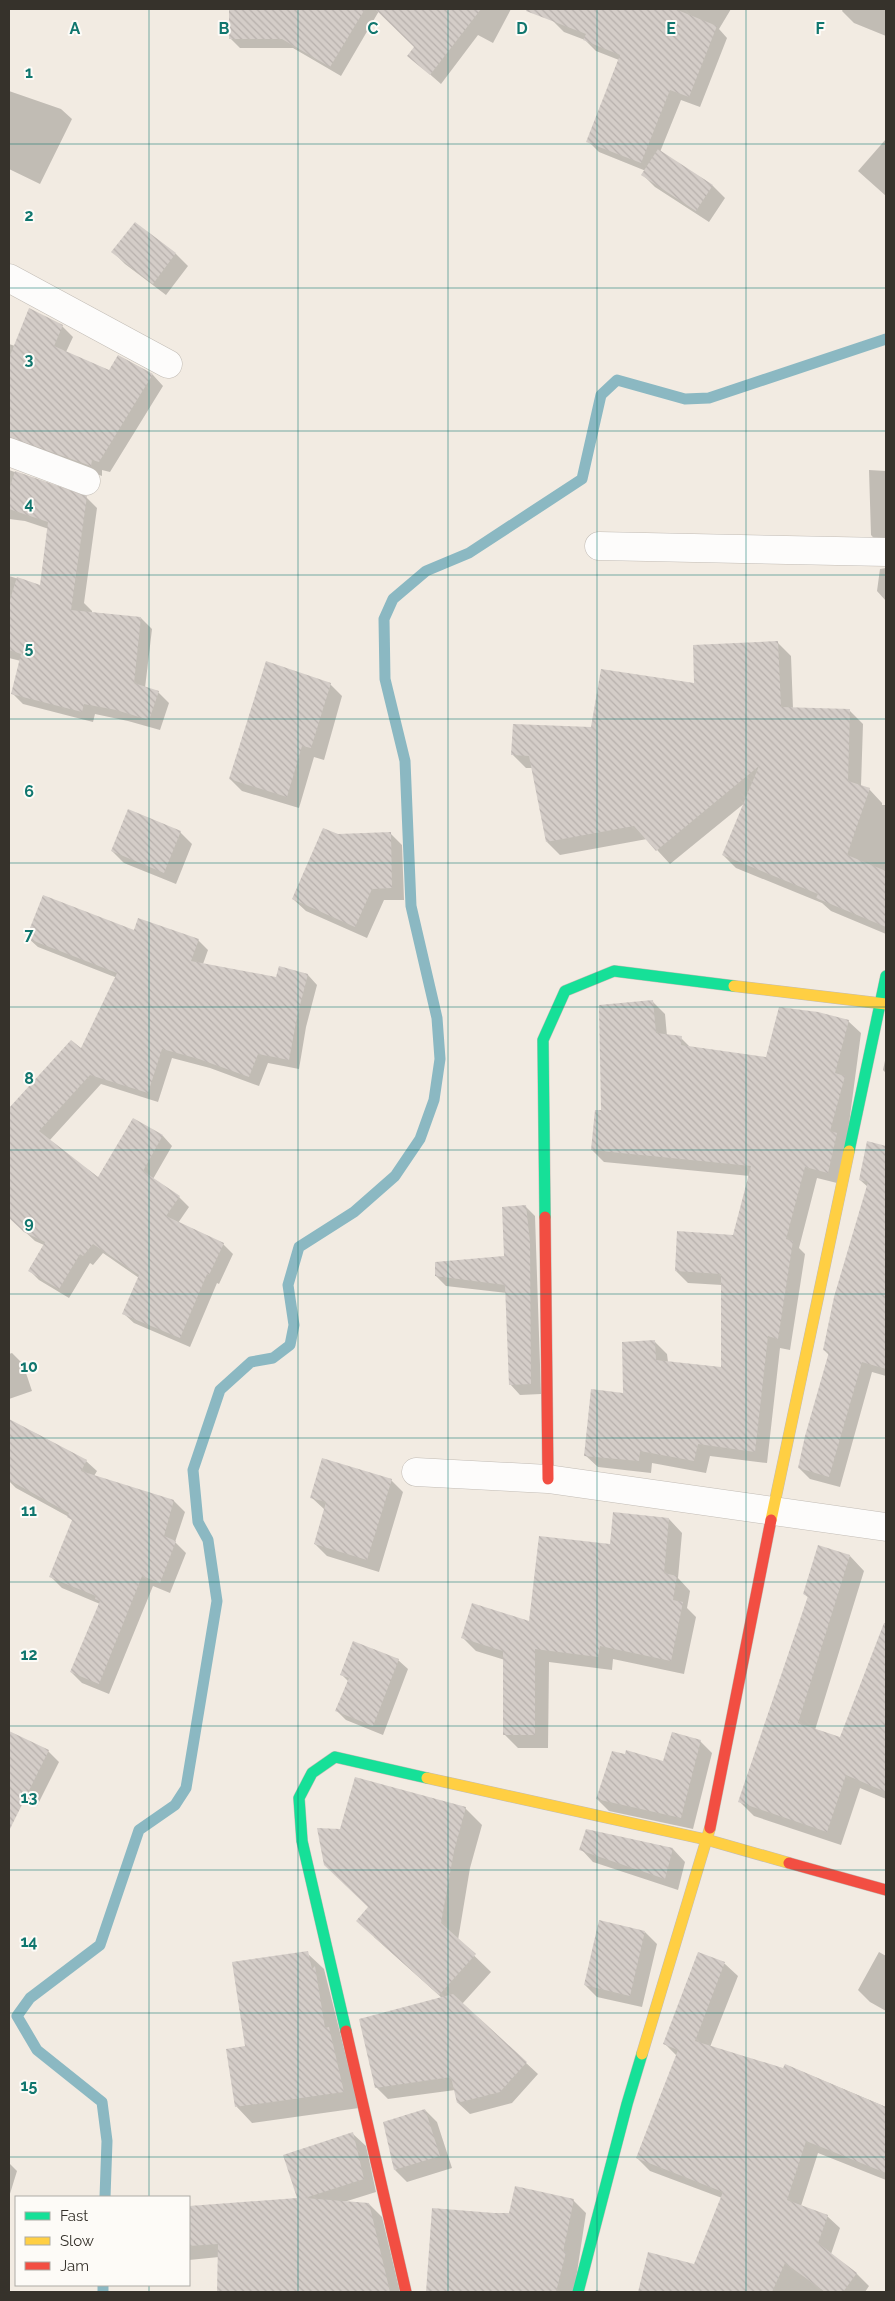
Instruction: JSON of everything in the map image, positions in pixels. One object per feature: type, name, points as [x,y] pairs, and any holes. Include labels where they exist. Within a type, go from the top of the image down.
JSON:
[{"type":"street","points":[[9,278],[168,364]]},
{"type":"street","points":[[9,452],[86,481]]},
{"type":"street","points":[[599,546],[886,552]]},
{"type":"street","points":[[548,1479],[544,1040],[565,991],[614,971],[883,1003]]},
{"type":"street","points":[[578,2292],[627,2104],[708,1840],[772,1511],[883,1003],[886,976]]},
{"type":"street","points":[[416,1472],[548,1479],[886,1527]]},
{"type":"street","points":[[406,2292],[302,1841],[299,1798],[312,1773],[335,1757],[708,1840],[886,1890]]},
{"type":"building","points":[[229,9],[365,9],[330,67],[282,39],[229,39]]},
{"type":"building","points":[[375,9],[481,9],[430,75],[407,56],[414,47]]},
{"type":"building","points":[[527,9],[675,9],[717,26],[689,97],[670,90],[641,163],[586,142],[620,55],[583,40],[586,34],[526,11]]},
{"type":"building","points":[[658,149],[713,185],[696,211],[641,175]]},
{"type":"building","points":[[135,222],[176,253],[153,284],[111,252]]},
{"type":"building","points":[[29,308],[63,325],[54,346],[109,370],[118,355],[153,374],[99,462],[92,460],[91,466],[9,437],[9,358]]},
{"type":"building","points":[[15,471],[87,496],[71,610],[141,617],[134,683],[159,691],[149,720],[116,710],[84,704],[82,712],[11,694],[21,654],[9,650],[9,603],[17,577],[40,585],[48,522],[9,509],[9,490]]},
{"type":"building","points":[[778,641],[781,707],[850,709],[848,781],[870,788],[847,855],[886,871],[886,927],[816,898],[818,894],[722,855],[759,766],[656,851],[634,826],[546,842],[529,756],[511,755],[513,724],[591,727],[601,669],[694,683],[693,645]]},
{"type":"building","points":[[266,661],[331,683],[311,748],[302,746],[287,797],[229,779]]},
{"type":"building","points":[[128,809],[181,831],[164,873],[111,851]]},
{"type":"building","points":[[323,828],[338,834],[391,832],[392,888],[372,889],[355,927],[292,899]]},
{"type":"building","points":[[43,895],[134,930],[138,918],[199,939],[191,961],[276,977],[279,966],[308,974],[289,1060],[258,1054],[249,1077],[199,1059],[162,1049],[148,1093],[90,1075],[39,1131],[98,1177],[133,1118],[163,1135],[143,1171],[180,1196],[166,1216],[224,1243],[209,1275],[207,1274],[180,1338],[122,1314],[139,1275],[93,1244],[83,1256],[80,1254],[59,1289],[28,1271],[45,1242],[24,1232],[9,1218],[9,1108],[71,1040],[81,1048],[117,973],[26,938]]},
{"type":"building","points":[[653,1000],[656,1033],[682,1036],[681,1045],[766,1057],[779,1007],[818,1012],[849,1020],[835,1073],[845,1076],[830,1131],[837,1133],[828,1173],[805,1167],[786,1239],[793,1241],[778,1339],[768,1336],[755,1452],[698,1444],[694,1461],[640,1451],[639,1461],[584,1456],[591,1389],[623,1393],[622,1342],[655,1340],[656,1360],[721,1367],[721,1274],[675,1271],[677,1231],[733,1235],[751,1166],[591,1150],[595,1110],[601,1110],[599,1005]]},
{"type":"building","points":[[867,1141],[886,1146],[886,1369],[862,1362],[829,1477],[798,1468],[829,1352],[823,1350],[834,1297],[868,1182],[859,1180]]},
{"type":"building","points":[[526,1205],[530,1242],[531,1384],[509,1385],[505,1285],[435,1276],[435,1262],[504,1256],[502,1207]]},
{"type":"building","points":[[9,1419],[87,1460],[81,1471],[174,1500],[164,1536],[176,1541],[160,1583],[142,1576],[99,1684],[70,1672],[100,1601],[95,1599],[96,1596],[49,1577],[72,1520],[67,1517],[69,1513],[9,1480]]},
{"type":"building","points":[[322,1458],[392,1479],[367,1560],[314,1544],[326,1502],[310,1498]]},
{"type":"building","points":[[613,1512],[669,1518],[664,1573],[677,1576],[673,1600],[683,1602],[671,1661],[600,1646],[598,1657],[535,1649],[535,1735],[503,1735],[503,1651],[461,1638],[472,1603],[529,1621],[539,1536],[610,1544]]},
{"type":"building","points":[[818,1545],[850,1555],[798,1723],[840,1737],[884,1623],[886,1623],[886,1792],[846,1775],[827,1832],[738,1802],[808,1596],[803,1594]]},
{"type":"building","points":[[353,1641],[399,1659],[373,1726],[335,1711],[349,1678],[340,1675]]},
{"type":"building","points":[[9,1731],[49,1750],[9,1831]]},
{"type":"building","points":[[672,1732],[701,1740],[681,1818],[596,1799],[612,1751],[625,1754],[626,1750],[663,1761]]},
{"type":"building","points":[[355,1777],[466,1807],[454,1851],[441,1923],[476,1954],[439,1995],[356,1921],[368,1907],[324,1865],[317,1828],[340,1829]]},
{"type":"building","points":[[586,1829],[673,1848],[665,1879],[579,1850]]},
{"type":"building","points":[[599,1920],[645,1931],[630,1996],[584,1985]]},
{"type":"building","points":[[308,1951],[312,1969],[315,1966],[325,2028],[329,2027],[344,2092],[235,2107],[226,2049],[245,2046],[232,1962]]},
{"type":"building","points":[[698,1952],[725,1962],[695,2041],[783,2068],[785,2064],[886,2107],[886,2173],[806,2141],[787,2200],[828,2215],[818,2243],[857,2273],[843,2292],[825,2292],[785,2263],[772,2292],[638,2292],[648,2252],[694,2264],[723,2192],[636,2158],[678,2050],[663,2044]]},
{"type":"building","points":[[453,1994],[527,2062],[500,2092],[457,2103],[451,2077],[375,2088],[359,2019]]},
{"type":"building","points":[[425,2109],[440,2156],[394,2170],[383,2122]]},
{"type":"building","points":[[353,2132],[364,2179],[305,2198],[369,2203],[390,2292],[217,2292],[218,2244],[190,2246],[190,2206],[297,2198],[283,2155]]},
{"type":"building","points":[[515,2186],[574,2199],[563,2252],[566,2252],[556,2292],[426,2292],[432,2208],[509,2213]]},
{"type":"waterway","points":[[105,2196],[107,2141],[102,2102],[37,2050],[17,2016],[30,1998],[100,1945],[139,1830],[175,1805],[186,1788],[217,1601],[208,1540],[198,1522],[193,1470],[220,1390],[251,1362],[273,1358],[290,1345],[294,1325],[288,1285],[299,1247],[354,1212],[395,1176],[420,1139],[434,1100],[440,1059],[437,1018],[411,906],[405,761],[385,679],[384,619],[393,599],[426,571],[469,553],[582,479],[601,395],[617,380],[685,399],[709,398],[886,339]]},
{"type":"waterway","points":[[103,2286],[103,2292]]},
{"type":"traffic: fast","points":[[545,1217],[543,1040],[565,991],[614,971],[734,986]]},
{"type":"traffic: fast","points":[[849,1151],[886,976]]},
{"type":"traffic: fast","points":[[346,2031],[302,1841],[299,1798],[312,1773],[335,1757],[427,1778]]},
{"type":"traffic: fast","points":[[578,2292],[627,2104],[642,2054]]},
{"type":"traffic: slow","points":[[734,986],[886,1004]]},
{"type":"traffic: slow","points":[[771,1520],[849,1151]]},
{"type":"traffic: slow","points":[[427,1778],[708,1840],[789,1863]]},
{"type":"traffic: slow","points":[[642,2054],[710,1828]]},
{"type":"traffic: jam","points":[[545,1217],[548,1479]]},
{"type":"traffic: jam","points":[[710,1828],[771,1520]]},
{"type":"traffic: jam","points":[[789,1863],[886,1890]]},
{"type":"traffic: jam","points":[[346,2031],[406,2292]]}]
